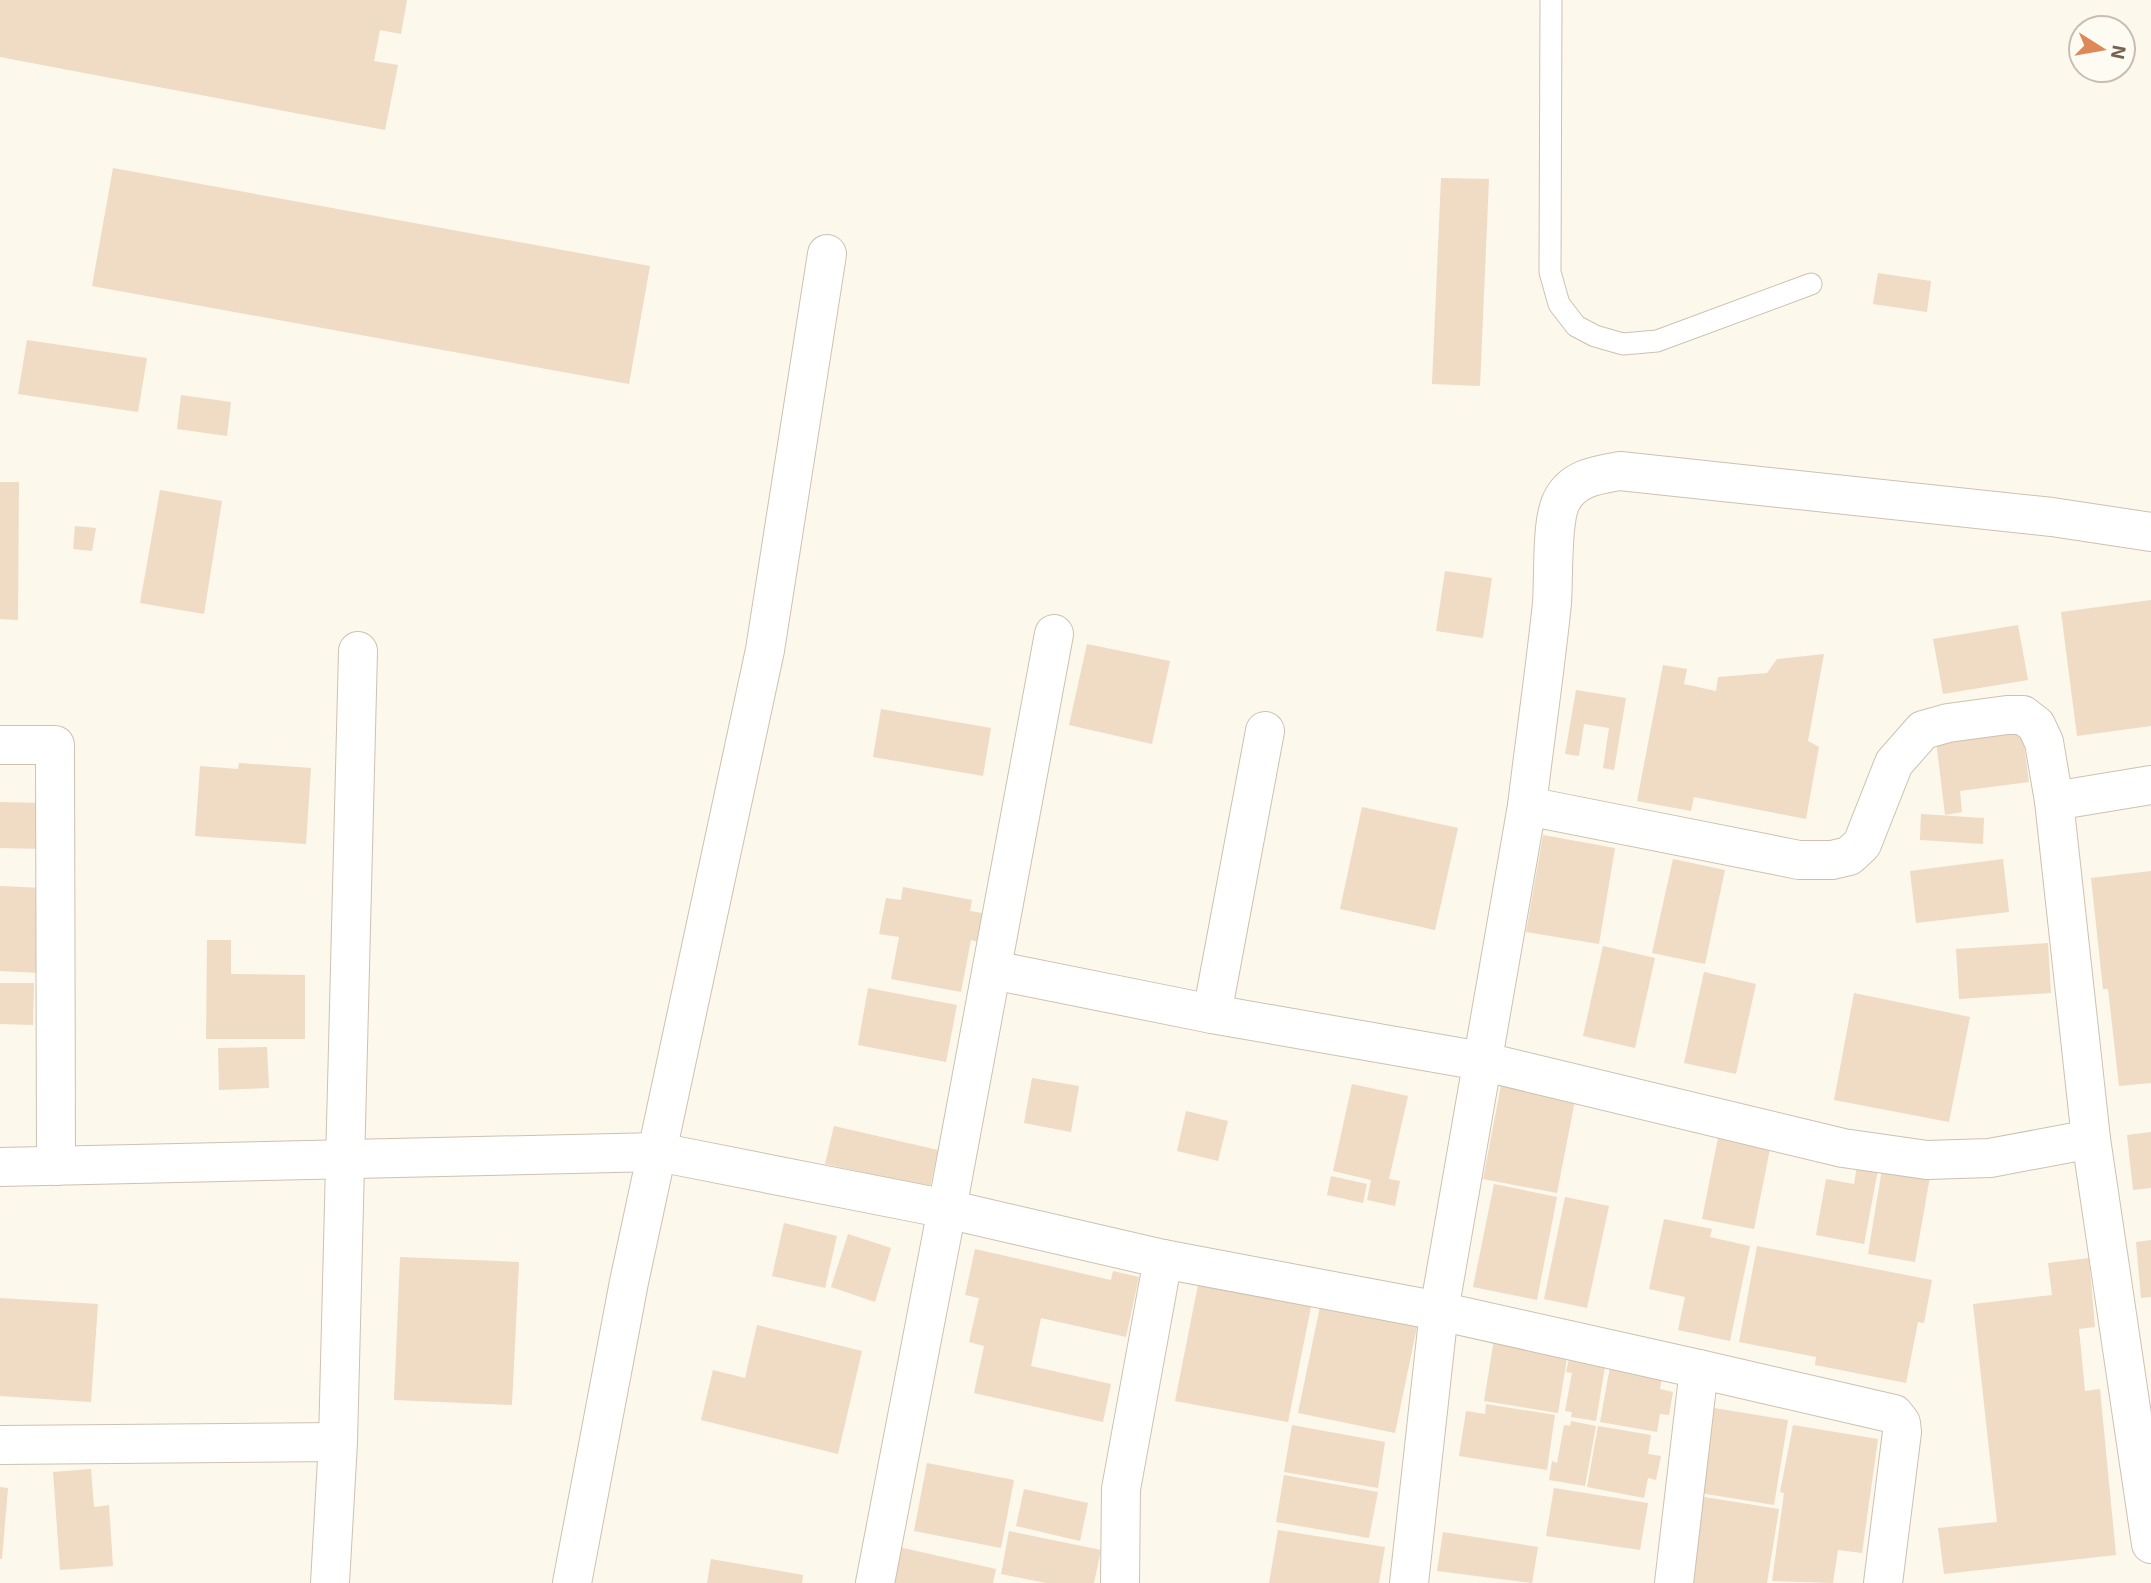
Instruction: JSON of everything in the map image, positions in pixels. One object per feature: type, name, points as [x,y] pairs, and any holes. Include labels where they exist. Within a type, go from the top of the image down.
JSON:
[{"type":"street","points":[[572,1583],[629,1282],[765,650],[827,254]]},
{"type":"street","points":[[1409,1583],[1439,1311],[1527,806],[1552,603],[1556,521],[1561,502],[1573,486],[1591,476],[1620,471],[2052,517],[2151,532]]},
{"type":"street","points":[[875,1583],[993,970],[1054,634]]},
{"type":"street","points":[[330,1583],[338,1442],[358,651]]},
{"type":"street","points":[[1527,806],[1799,860],[1832,860],[1849,856],[1862,844],[1894,763],[1905,747],[1923,730],[1948,723],[2007,715],[2023,715],[2036,725],[2044,742],[2054,801],[2091,1139],[2151,1544]]},
{"type":"street","points":[[1212,1014],[1265,731]]},
{"type":"street","points":[[0,745],[55,745],[56,1166]]},
{"type":"street","points":[[2054,801],[2151,785]]},
{"type":"street","points":[[993,970],[1212,1014],[1481,1061],[1843,1148],[1927,1160],[1990,1158],[2091,1139]]},
{"type":"street","points":[[0,1167],[658,1152],[947,1209],[1163,1259],[1439,1311],[1894,1414],[1901,1423],[1902,1432],[1883,1583]]},
{"type":"street","points":[[1120,1583],[1121,1489],[1163,1259]]},
{"type":"street","points":[[1674,1583],[1699,1369]]},
{"type":"street","points":[[0,1445],[338,1442]]},
{"type":"lane","points":[[1551,0],[1550,272],[1559,304],[1576,326],[1595,336],[1623,344],[1657,341],[1811,284]]},
{"type":"building","points":[[0,0],[407,0],[401,34],[380,30],[374,61],[398,65],[385,130],[0,57]]},
{"type":"building","points":[[113,168],[650,266],[629,384],[92,286]]},
{"type":"building","points":[[1441,178],[1489,179],[1480,386],[1432,384]]},
{"type":"building","points":[[1878,273],[1931,281],[1927,312],[1873,304]]},
{"type":"building","points":[[27,340],[147,358],[138,412],[18,394]]},
{"type":"building","points":[[181,395],[231,402],[227,436],[177,429]]},
{"type":"building","points":[[0,482],[19,482],[18,620],[0,619]]},
{"type":"building","points":[[160,490],[222,501],[204,614],[140,603]]},
{"type":"building","points":[[75,526],[96,528],[92,551],[73,549]]},
{"type":"building","points":[[1445,571],[1492,578],[1483,638],[1436,631]]},
{"type":"building","points":[[2151,600],[2151,726],[2077,736],[2061,612]]},
{"type":"building","points":[[2018,625],[2028,680],[1943,694],[1933,639]]},
{"type":"building","points":[[1087,644],[1170,661],[1152,744],[1069,725]]},
{"type":"building","points":[[1824,654],[1808,741],[1819,747],[1806,819],[1694,797],[1691,811],[1637,801],[1663,665],[1687,669],[1684,684],[1716,691],[1718,677],[1767,673],[1777,659]]},
{"type":"building","points":[[1576,690],[1626,698],[1614,770],[1603,768],[1609,728],[1584,724],[1579,756],[1565,754]]},
{"type":"building","points":[[881,709],[991,728],[983,776],[873,757]]},
{"type":"building","points":[[2022,730],[2029,782],[1960,791],[1962,812],[1945,815],[1936,740]]},
{"type":"building","points":[[239,763],[311,768],[306,844],[195,836],[200,766],[238,769]]},
{"type":"building","points":[[0,802],[47,803],[45,849],[0,848]]},
{"type":"building","points":[[1362,807],[1458,828],[1435,930],[1340,909]]},
{"type":"building","points":[[1921,814],[1984,818],[1983,844],[1920,840]]},
{"type":"building","points":[[1543,835],[1615,848],[1599,944],[1526,932]]},
{"type":"building","points":[[1673,859],[1725,870],[1705,964],[1652,953]]},
{"type":"building","points":[[2003,859],[2009,912],[1916,923],[1910,871]]},
{"type":"building","points":[[2151,871],[2151,1083],[2119,1086],[2108,989],[2103,989],[2091,878]]},
{"type":"building","points":[[0,886],[44,888],[39,973],[0,971]]},
{"type":"building","points":[[903,887],[972,900],[970,911],[989,914],[983,943],[971,940],[961,992],[891,979],[899,937],[879,934],[886,898],[901,900]]},
{"type":"building","points":[[207,940],[231,940],[231,974],[305,975],[305,1039],[206,1039]]},
{"type":"building","points":[[2048,943],[2051,993],[1959,999],[1956,949]]},
{"type":"building","points":[[1603,946],[1655,958],[1635,1048],[1583,1036]]},
{"type":"building","points":[[1704,972],[1756,984],[1736,1074],[1684,1063]]},
{"type":"building","points":[[0,983],[34,983],[33,1025],[0,1024]]},
{"type":"building","points":[[868,988],[957,1005],[946,1062],[858,1045]]},
{"type":"building","points":[[1854,993],[1970,1017],[1949,1122],[1834,1100]]},
{"type":"building","points":[[267,1047],[269,1088],[219,1090],[218,1048]]},
{"type":"building","points":[[1032,1078],[1079,1086],[1071,1132],[1024,1123]]},
{"type":"building","points":[[1502,1080],[1576,1095],[1557,1193],[1483,1179]]},
{"type":"building","points":[[1352,1084],[1408,1096],[1389,1179],[1400,1181],[1395,1206],[1367,1200],[1371,1180],[1333,1171]]},
{"type":"building","points":[[1186,1111],[1228,1121],[1218,1161],[1177,1151]]},
{"type":"building","points":[[834,1126],[938,1150],[930,1187],[825,1164]]},
{"type":"building","points":[[2151,1132],[2151,1188],[2133,1190],[2127,1135]]},
{"type":"building","points":[[1718,1138],[1770,1149],[1754,1229],[1702,1219]]},
{"type":"building","points":[[1883,1163],[1931,1171],[1915,1262],[1868,1254]]},
{"type":"building","points":[[1857,1166],[1878,1170],[1864,1244],[1816,1235],[1826,1179],[1854,1184]]},
{"type":"building","points":[[1331,1176],[1367,1184],[1363,1203],[1327,1195]]},
{"type":"building","points":[[1494,1184],[1557,1197],[1537,1300],[1473,1287]]},
{"type":"building","points":[[1565,1197],[1609,1206],[1587,1308],[1544,1299]]},
{"type":"building","points":[[1664,1219],[1712,1229],[1710,1237],[1750,1246],[1730,1341],[1678,1330],[1685,1297],[1649,1289]]},
{"type":"building","points":[[784,1223],[837,1236],[825,1288],[772,1276]]},
{"type":"building","points":[[848,1234],[891,1248],[875,1302],[831,1287]]},
{"type":"building","points":[[2151,1240],[2151,1297],[2141,1298],[2136,1242]]},
{"type":"building","points":[[1757,1246],[1932,1280],[1924,1323],[1918,1322],[1906,1383],[1815,1365],[1816,1357],[1739,1342]]},
{"type":"building","points":[[975,1249],[1111,1280],[1113,1271],[1139,1277],[1126,1337],[1041,1318],[1031,1366],[1111,1384],[1103,1422],[974,1393],[984,1346],[969,1342],[979,1298],[965,1295]]},
{"type":"building","points":[[400,1257],[519,1262],[512,1405],[394,1400]]},
{"type":"building","points":[[2089,1258],[2095,1327],[2079,1329],[2085,1391],[2100,1389],[2116,1555],[1944,1574],[1938,1528],[1997,1522],[1973,1304],[2052,1295],[2048,1263]]},
{"type":"building","points":[[1199,1280],[1312,1302],[1288,1422],[1175,1401]]},
{"type":"building","points":[[0,1298],[98,1304],[91,1402],[0,1396]]},
{"type":"building","points":[[1321,1302],[1418,1322],[1395,1433],[1298,1413]]},
{"type":"building","points":[[757,1325],[862,1351],[838,1454],[701,1420],[713,1370],[745,1378]]},
{"type":"building","points":[[1494,1339],[1568,1352],[1558,1413],[1484,1401]]},
{"type":"building","points":[[1570,1354],[1606,1361],[1596,1421],[1571,1417],[1572,1412],[1565,1411],[1572,1373],[1566,1372]]},
{"type":"building","points":[[1611,1361],[1663,1370],[1660,1389],[1673,1392],[1669,1415],[1660,1414],[1657,1432],[1600,1422]]},
{"type":"building","points":[[1486,1404],[1555,1415],[1547,1470],[1459,1456],[1466,1411],[1485,1414]]},
{"type":"building","points":[[1714,1408],[1788,1420],[1774,1505],[1700,1493]]},
{"type":"building","points":[[1571,1421],[1596,1426],[1585,1486],[1549,1480],[1552,1461],[1557,1463],[1564,1425],[1570,1426]]},
{"type":"building","points":[[1292,1425],[1385,1442],[1378,1488],[1284,1472]]},
{"type":"building","points":[[1793,1425],[1878,1439],[1862,1553],[1838,1550],[1833,1583],[1772,1581],[1784,1493],[1780,1492]]},
{"type":"building","points":[[1598,1426],[1651,1435],[1648,1454],[1661,1456],[1656,1480],[1648,1478],[1644,1498],[1587,1487]]},
{"type":"building","points":[[927,1463],[1014,1480],[1001,1548],[914,1531]]},
{"type":"building","points":[[91,1469],[94,1507],[109,1505],[113,1566],[60,1570],[53,1472]]},
{"type":"building","points":[[1284,1475],[1378,1492],[1369,1538],[1276,1522]]},
{"type":"building","points":[[0,1487],[8,1488],[2,1559],[0,1559]]},
{"type":"building","points":[[1554,1488],[1648,1503],[1640,1550],[1546,1536]]},
{"type":"building","points":[[1024,1489],[1088,1503],[1080,1541],[1016,1526]]},
{"type":"building","points":[[1698,1496],[1779,1509],[1767,1583],[1689,1583]]},
{"type":"building","points":[[1278,1530],[1385,1547],[1379,1583],[1269,1583]]},
{"type":"building","points":[[1009,1531],[1101,1550],[1094,1583],[1046,1583],[1001,1574]]},
{"type":"building","points":[[1443,1532],[1538,1547],[1532,1583],[1437,1571]]},
{"type":"building","points":[[899,1547],[996,1569],[993,1583],[891,1583]]},
{"type":"building","points":[[711,1559],[803,1575],[802,1583],[707,1583]]}]
